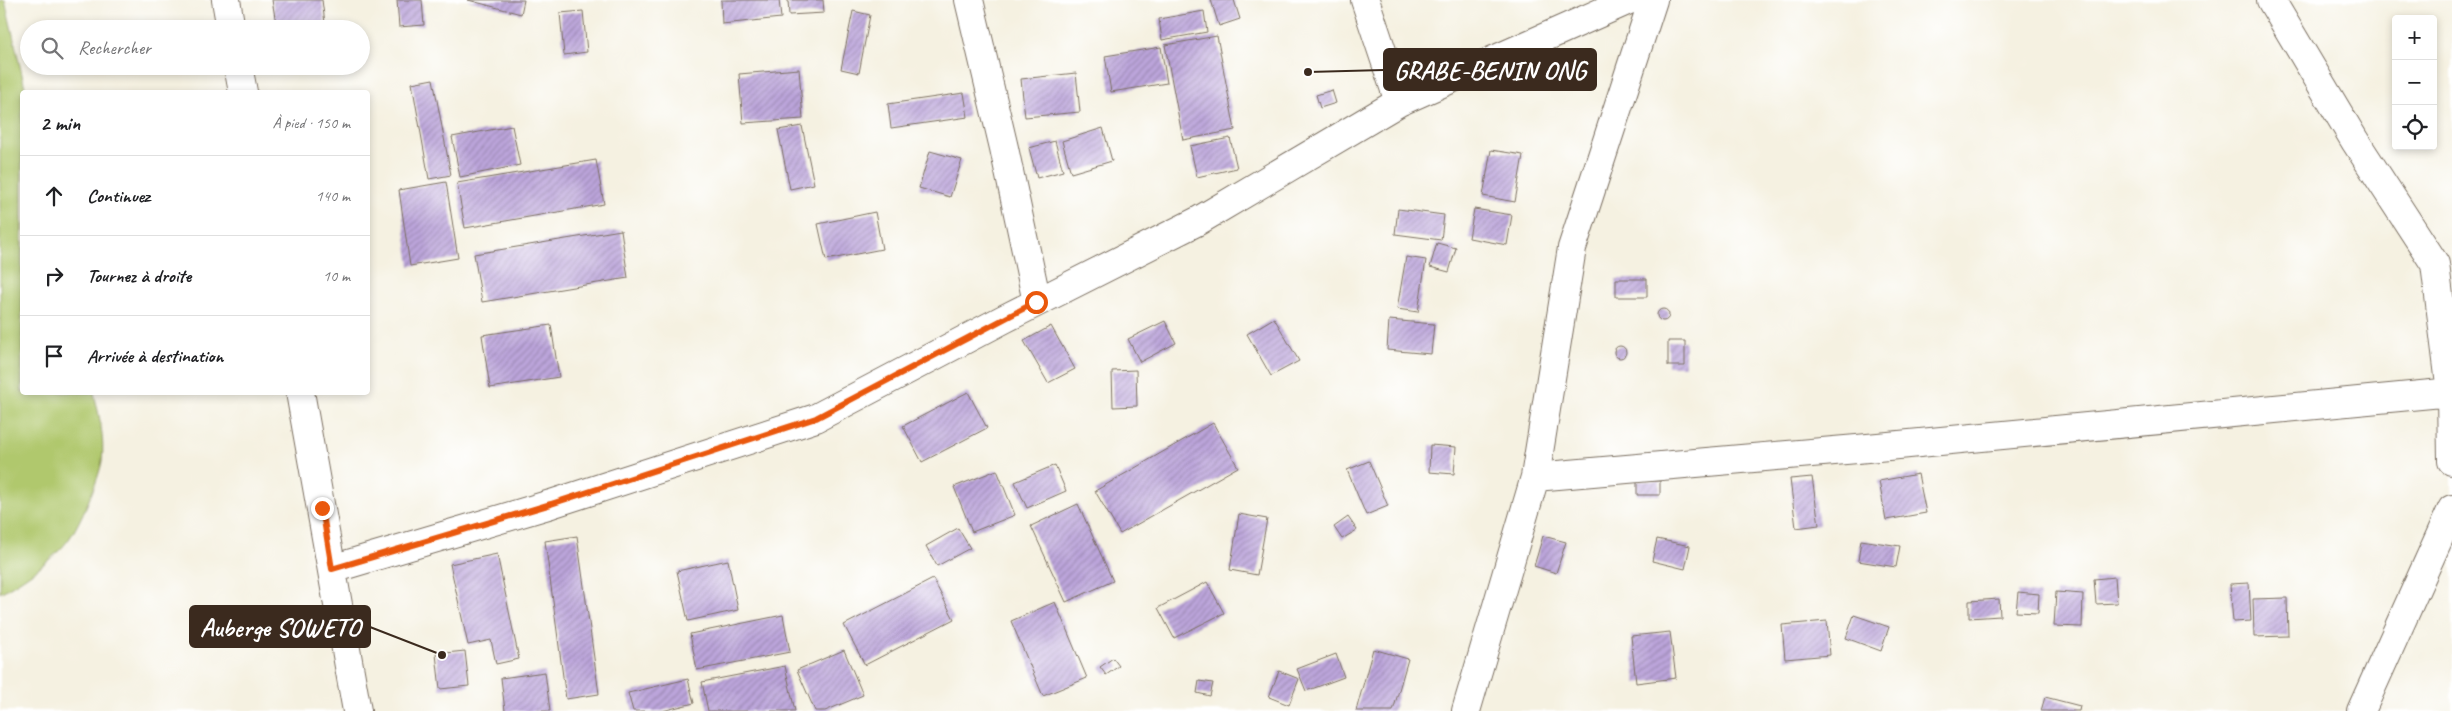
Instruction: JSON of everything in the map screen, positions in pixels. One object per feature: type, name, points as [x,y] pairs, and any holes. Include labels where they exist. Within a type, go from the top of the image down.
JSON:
[{"type":"street","points":[[226,0],[229,20]]},
{"type":"street","points":[[969,0],[1004,148],[1036,302]]},
{"type":"street","points":[[1365,0],[1398,102]]},
{"type":"street","points":[[332,569],[551,504],[816,418],[1036,302],[1198,221],[1398,102],[1629,0]]},
{"type":"street","points":[[1466,711],[1535,477],[1572,248],[1653,0]]},
{"type":"street","points":[[2271,0],[2355,141],[2435,264],[2452,392],[2452,461]]},
{"type":"street","points":[[240,75],[243,90]]},
{"type":"street","points":[[1535,477],[1867,448],[2452,392]]},
{"type":"street","points":[[301,395],[357,711]]},
{"type":"street","points":[[2369,708],[2452,509]]},
{"type":"green space","points":[[0,0],[5,0],[20,66],[20,75],[22,75],[26,90],[20,90],[20,395],[94,395],[101,427],[103,452],[93,490],[69,539],[47,562],[0,593]]},
{"type":"building","points":[[272,0],[322,0],[325,20],[275,20]]},
{"type":"building","points":[[397,0],[422,0],[424,25],[399,27]]},
{"type":"building","points":[[468,0],[524,0],[521,14]]},
{"type":"building","points":[[721,0],[779,0],[781,18],[722,24]]},
{"type":"building","points":[[788,0],[823,0],[824,13],[789,15]]},
{"type":"building","points":[[1211,0],[1234,0],[1240,19],[1219,26]]},
{"type":"building","points":[[583,11],[587,52],[564,55],[560,13]]},
{"type":"building","points":[[853,11],[870,15],[859,73],[841,69]]},
{"type":"building","points":[[1204,11],[1207,32],[1162,40],[1159,19]]},
{"type":"building","points":[[1217,36],[1235,130],[1183,140],[1165,45]]},
{"type":"building","points":[[1161,47],[1167,83],[1111,92],[1105,56]]},
{"type":"building","points":[[799,69],[803,119],[743,123],[739,74]]},
{"type":"building","points":[[1076,73],[1080,112],[1025,117],[1021,79]]},
{"type":"building","points":[[433,79],[451,175],[429,179],[412,83]]},
{"type":"building","points":[[1332,90],[1336,103],[1320,108],[1316,95]]},
{"type":"building","points":[[964,93],[968,117],[891,128],[888,104]]},
{"type":"building","points":[[512,126],[520,165],[460,177],[452,137]]},
{"type":"building","points":[[802,126],[814,184],[790,189],[778,130]]},
{"type":"building","points":[[1103,128],[1112,161],[1071,173],[1062,141]]},
{"type":"building","points":[[1230,138],[1237,168],[1197,177],[1190,146]]},
{"type":"building","points":[[1055,141],[1063,171],[1037,178],[1029,148]]},
{"type":"building","points":[[1491,150],[1523,155],[1515,202],[1483,196]]},
{"type":"building","points":[[930,151],[962,160],[950,197],[919,188]]},
{"type":"building","points":[[596,160],[604,204],[465,228],[457,183]]},
{"type":"building","points":[[446,182],[458,258],[410,266],[399,190]]},
{"type":"building","points":[[1398,209],[1444,215],[1441,240],[1395,234]]},
{"type":"building","points":[[1474,209],[1512,215],[1507,245],[1469,238]]},
{"type":"building","points":[[875,212],[882,249],[826,260],[818,224]]},
{"type":"building","points":[[621,230],[628,278],[482,302],[474,254]]},
{"type":"building","points":[[1437,243],[1456,248],[1449,272],[1430,267]]},
{"type":"building","points":[[1406,257],[1426,260],[1418,312],[1397,309]]},
{"type":"building","points":[[1616,279],[1647,279],[1647,297],[1616,297]]},
{"type":"building","points":[[1665,309],[1668,310],[1668,320],[1661,321],[1658,320],[1657,313],[1658,310]]},
{"type":"building","points":[[1274,318],[1299,361],[1271,376],[1247,334]]},
{"type":"building","points":[[1389,320],[1434,324],[1431,354],[1387,350]]},
{"type":"building","points":[[1165,321],[1176,343],[1140,362],[1128,339]]},
{"type":"building","points":[[551,325],[559,377],[490,388],[482,335]]},
{"type":"building","points":[[1051,326],[1075,369],[1048,383],[1024,341]]},
{"type":"building","points":[[1668,341],[1685,341],[1685,366],[1668,366]]},
{"type":"building","points":[[1622,346],[1625,347],[1625,357],[1618,358],[1615,357],[1614,350],[1615,347]]},
{"type":"building","points":[[1136,370],[1137,406],[1113,407],[1112,371]]},
{"type":"building","points":[[968,392],[987,428],[922,462],[903,426]]},
{"type":"building","points":[[1213,423],[1238,467],[1120,534],[1095,491]]},
{"type":"building","points":[[1430,445],[1456,447],[1454,474],[1429,472]]},
{"type":"building","points":[[1369,461],[1388,506],[1366,515],[1347,470]]},
{"type":"building","points":[[1055,465],[1066,491],[1027,508],[1015,482]]},
{"type":"building","points":[[997,470],[1015,515],[972,532],[954,487]]},
{"type":"building","points":[[1918,474],[1926,513],[1886,520],[1879,481]]},
{"type":"building","points":[[1812,477],[1819,525],[1796,528],[1790,479]]},
{"type":"building","points":[[1637,481],[1660,481],[1660,495],[1637,495]]},
{"type":"building","points":[[1078,504],[1113,581],[1066,602],[1031,526]]},
{"type":"building","points":[[1239,514],[1267,519],[1257,575],[1230,570]]},
{"type":"building","points":[[1348,517],[1357,530],[1342,539],[1334,527]]},
{"type":"building","points":[[958,528],[970,548],[937,566],[926,546]]},
{"type":"building","points":[[577,536],[599,694],[566,699],[545,541]]},
{"type":"building","points":[[1543,536],[1566,542],[1556,573],[1534,566]]},
{"type":"building","points":[[1657,539],[1690,546],[1685,569],[1652,561]]},
{"type":"building","points":[[1861,540],[1900,546],[1896,567],[1858,561]]},
{"type":"building","points":[[497,554],[519,659],[496,664],[491,640],[468,645],[450,564]]},
{"type":"building","points":[[728,560],[738,610],[688,621],[677,571]]},
{"type":"building","points":[[2115,577],[2117,603],[2096,604],[2094,579]]},
{"type":"building","points":[[933,579],[954,619],[865,665],[844,625]]},
{"type":"building","points":[[1207,582],[1224,613],[1174,638],[1158,608]]},
{"type":"building","points":[[2249,583],[2251,621],[2233,622],[2230,584]]},
{"type":"building","points":[[2018,592],[2039,594],[2038,613],[2016,612]]},
{"type":"building","points":[[2056,592],[2083,594],[2082,627],[2054,626]]},
{"type":"building","points":[[2287,598],[2288,636],[2254,637],[2253,599]]},
{"type":"building","points":[[1999,599],[2000,616],[1969,618],[1969,601]]},
{"type":"building","points":[[1055,602],[1087,678],[1043,696],[1011,621]]},
{"type":"building","points":[[783,615],[790,652],[697,670],[690,634]]},
{"type":"building","points":[[1854,615],[1889,627],[1881,651],[1846,638]]},
{"type":"building","points":[[1827,621],[1830,655],[1785,659],[1782,625]]},
{"type":"building","points":[[1670,632],[1676,678],[1636,683],[1631,636]]},
{"type":"building","points":[[1373,649],[1408,659],[1393,711],[1356,711]]},
{"type":"building","points":[[844,650],[863,695],[825,711],[815,711],[797,670]]},
{"type":"building","points":[[465,651],[469,686],[440,689],[436,654]]},
{"type":"building","points":[[1336,654],[1344,677],[1306,691],[1297,669]]},
{"type":"building","points":[[1113,658],[1119,666],[1106,675],[1100,667]]},
{"type":"building","points":[[785,666],[795,711],[708,711],[702,682]]},
{"type":"building","points":[[1279,671],[1299,679],[1289,705],[1269,697]]},
{"type":"building","points":[[545,672],[550,711],[505,711],[501,678]]},
{"type":"building","points":[[688,679],[694,703],[662,711],[633,711],[628,693]]},
{"type":"building","points":[[1199,681],[1213,683],[1210,696],[1197,693]]},
{"type":"building","points":[[2045,697],[2080,706],[2079,711],[2041,711]]},
{"type":"place","name":"GRABE-BENIN ONG","points":[[1308,72]]},
{"type":"place","name":"Auberge SOWETO","points":[[442,655]]},
{"type":"route","points":[[322,508],[332,569],[551,504],[816,418],[1036,302]]}]
